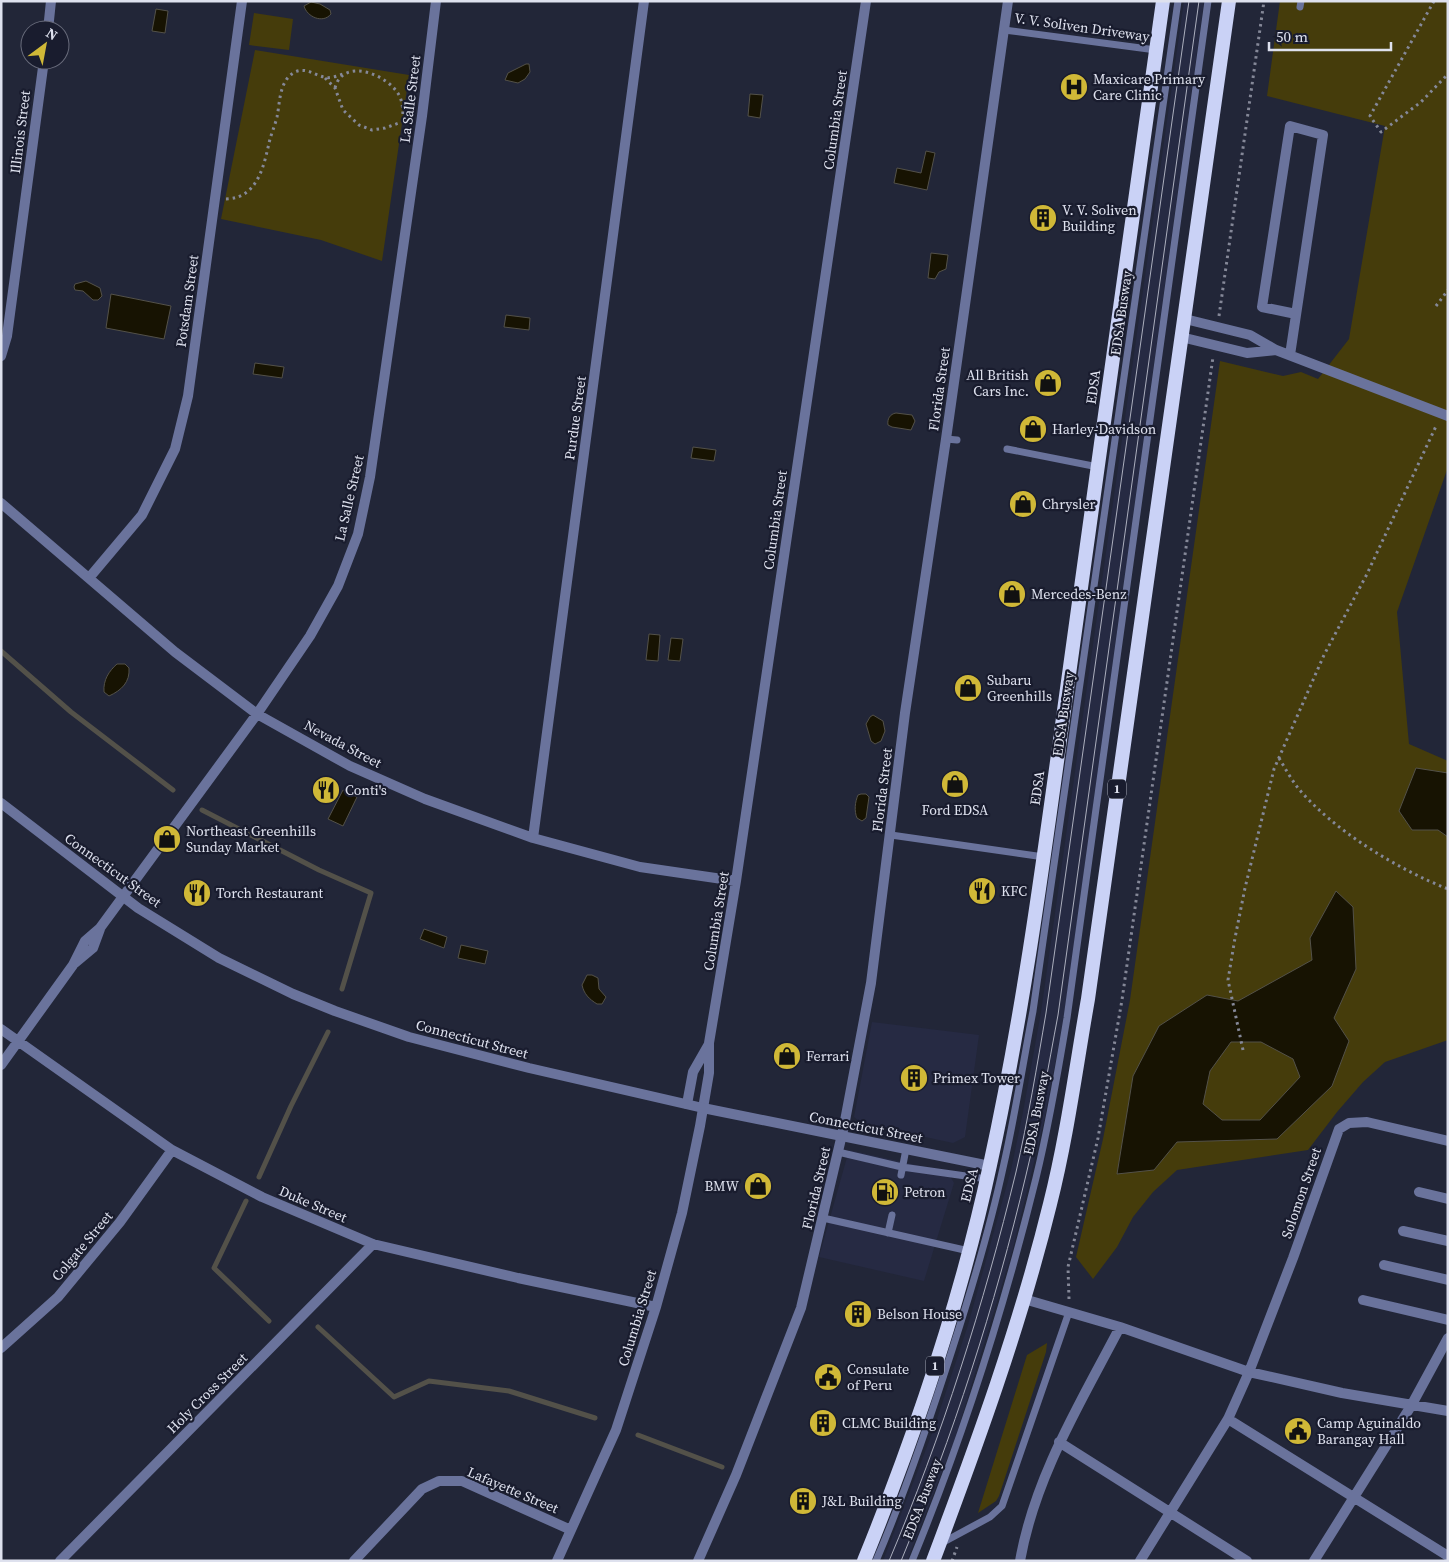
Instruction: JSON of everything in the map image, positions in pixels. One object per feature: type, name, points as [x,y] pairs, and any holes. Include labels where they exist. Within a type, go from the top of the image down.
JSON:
[{"type":"highway","name":"EDSA","points":[[864,1561],[928,1390],[969,1251],[988,1172],[1020,1008],[1044,857],[1163,1]]},
{"type":"highway","name":"1","points":[[933,1561],[975,1451],[1024,1299],[1050,1203],[1088,999],[1229,1]]},
{"type":"street","points":[[49,20],[51,1]]},
{"type":"street","name":"Potsdam Street","points":[[89,578],[142,515],[175,449],[188,396],[242,1]]},
{"type":"street","name":"La Salle Street","points":[[1,1065],[73,965],[85,941],[100,928],[257,714],[310,636],[338,586],[358,534],[370,477],[422,116],[436,1]]},
{"type":"street","name":"Purdue Street","points":[[533,838],[644,1]]},
{"type":"street","name":"Columbia Street","points":[[557,1561],[616,1430],[656,1307],[682,1213],[710,1073],[709,1043],[736,882],[866,1]]},
{"type":"street","name":"Florida Street","points":[[698,1561],[736,1475],[801,1308],[842,1137],[871,983],[905,713],[952,440],[1008,1]]},
{"type":"street","name":"Illinois Street","points":[[1,356],[7,336],[43,70]]},
{"type":"street","points":[[1290,355],[1323,135],[1290,126],[1262,307],[1296,314]]},
{"type":"street","points":[[1185,319],[1250,334],[1276,350],[1445,415]]},
{"type":"street","points":[[1181,337],[1247,353],[1276,350]]},
{"type":"street","name":"Nevada Street","points":[[1,503],[175,652],[257,714],[350,766],[426,799],[533,838],[640,867],[736,882]]},
{"type":"street","name":"Connecticut Street","points":[[1,803],[123,897],[219,958],[335,1012],[409,1036],[511,1064],[703,1108],[906,1149],[988,1172]]},
{"type":"street","name":"Duke Street","points":[[1,1029],[172,1150],[262,1197],[373,1244],[518,1278],[656,1307]]},
{"type":"street","name":"Columbia Street","points":[[687,1104],[693,1072],[709,1043]]},
{"type":"street","name":"Solomon Street","points":[[1249,1372],[1293,1258],[1339,1129],[1348,1123],[1367,1122],[1448,1142]]},
{"type":"street","name":"Colgate Street","points":[[1,1348],[58,1297],[120,1222],[172,1150]]},
{"type":"street","points":[[1419,1192],[1448,1198]]},
{"type":"street","points":[[1403,1230],[1448,1241]]},
{"type":"street","name":"Holy Cross Street","points":[[60,1561],[373,1244]]},
{"type":"street","points":[[1384,1265],[1448,1280]]},
{"type":"street","points":[[1024,1299],[1120,1327],[1249,1372],[1342,1393],[1448,1411]]},
{"type":"street","points":[[1363,1300],[1448,1320]]},
{"type":"street","points":[[1020,1561],[1044,1480],[1059,1442],[1120,1327]]},
{"type":"street","points":[[1314,1561],[1412,1406],[1448,1338]]},
{"type":"street","points":[[1140,1561],[1228,1419],[1249,1372]]},
{"type":"street","points":[[1228,1419],[1448,1556]]},
{"type":"street","points":[[1059,1442],[1247,1561]]},
{"type":"street","name":"Lafayette Street","points":[[354,1561],[422,1489],[439,1481],[462,1481],[572,1530]]},
{"type":"lane","name":"EDSA Busway","points":[[876,1561],[927,1430],[986,1236],[1003,1168],[1033,1011],[1178,1]]},
{"type":"lane","name":"EDSA Busway","points":[[912,1561],[958,1440],[993,1333],[1019,1245],[1049,1119],[1067,1018],[1208,1]]},
{"type":"lane","name":"V. V. Soliven Driveway","points":[[1004,30],[1156,50]]},
{"type":"lane","points":[[1007,449],[1098,467]]},
{"type":"lane","points":[[891,835],[1044,857]]},
{"type":"lane","points":[[901,1175],[906,1149]]},
{"type":"lane","points":[[838,1152],[902,1167],[988,1172]]},
{"type":"lane","points":[[888,1233],[892,1215]]},
{"type":"lane","points":[[824,1218],[969,1251]]},
{"type":"lane","points":[[940,1544],[990,1517],[1002,1506],[1069,1312]]},
{"type":"path","points":[[1217,327],[1264,1]]},
{"type":"path","points":[[1434,1],[1370,116],[1380,132],[1421,102],[1448,74]]},
{"type":"path","points":[[216,199],[231,199],[248,191],[263,170],[277,117],[282,87],[294,73],[305,70],[325,78],[335,88],[343,110],[359,125],[372,130],[386,128],[422,116]]},
{"type":"path","points":[[325,78],[362,71],[389,82],[400,97],[403,121]]},
{"type":"path","points":[[335,88],[337,81],[343,74]]},
{"type":"path","points":[[1436,306],[1448,290]]},
{"type":"path","points":[[1069,1312],[1068,1267],[1098,1138],[1122,1000],[1215,344]]},
{"type":"path","points":[[1243,1050],[1228,980],[1245,888],[1274,769],[1324,655],[1367,574],[1445,415]]},
{"type":"path","points":[[1279,758],[1298,788],[1328,818],[1382,857],[1429,882],[1448,889]]},
{"type":"shaded area","points":[[1184,1],[1204,1],[1064,1016],[1045,1117],[1012,1252],[955,1439],[907,1561],[883,1561],[933,1431],[968,1325],[1011,1170],[1023,1112],[1041,1012]]},
{"type":"shaded area","points":[[1280,1],[1448,1],[1448,467],[1397,612],[1409,744],[1448,761],[1448,1040],[1385,1062],[1363,1082],[1308,1150],[1177,1170],[1153,1192],[1133,1217],[1117,1247],[1093,1279],[1076,1257],[1103,1139],[1130,1000],[1220,361],[1283,376],[1301,372],[1318,379],[1349,339],[1385,126],[1267,96]]},
{"type":"shaded area","points":[[311,2],[320,4],[330,10],[331,14],[324,19],[312,16],[304,6]]},
{"type":"shaded area","points":[[156,9],[168,11],[165,33],[152,31]]},
{"type":"shaded area","points":[[254,13],[293,19],[289,50],[249,45]]},
{"type":"shaded area","points":[[255,50],[409,75],[382,261],[321,240],[221,219]]},
{"type":"shaded area","points":[[529,64],[530,72],[525,79],[518,83],[505,80],[508,73]]},
{"type":"shaded area","points":[[750,94],[763,95],[760,118],[748,116]]},
{"type":"shaded area","points":[[926,151],[935,153],[927,190],[894,183],[897,168],[921,173]]},
{"type":"shaded area","points":[[931,253],[948,255],[946,269],[939,272],[935,279],[928,278]]},
{"type":"shaded area","points":[[86,281],[100,288],[102,296],[98,300],[93,300],[83,291],[75,290],[75,284]]},
{"type":"shaded area","points":[[111,294],[171,306],[164,339],[106,328]]},
{"type":"shaded area","points":[[506,315],[530,318],[529,330],[504,327]]},
{"type":"shaded area","points":[[255,363],[284,367],[282,378],[253,374]]},
{"type":"shaded area","points":[[896,413],[912,415],[915,421],[911,430],[888,425],[889,417]]},
{"type":"shaded area","points":[[693,447],[716,450],[714,461],[691,458]]},
{"type":"shaded area","points":[[649,634],[660,635],[658,661],[646,660]]},
{"type":"shaded area","points":[[671,638],[683,639],[680,661],[668,660]]},
{"type":"shaded area","points":[[117,664],[125,664],[129,668],[127,681],[118,691],[109,696],[104,692],[104,684],[109,673]]},
{"type":"shaded area","points":[[873,715],[883,721],[885,731],[881,741],[875,744],[871,741],[866,724]]},
{"type":"shaded area","points":[[1416,768],[1448,773],[1448,837],[1438,830],[1412,830],[1399,811]]},
{"type":"shaded area","points":[[343,790],[357,797],[343,826],[328,819]]},
{"type":"shaded area","points":[[866,794],[869,797],[866,818],[862,821],[857,818],[855,809],[858,795]]},
{"type":"shaded area","points":[[1336,891],[1353,907],[1356,969],[1334,1018],[1349,1041],[1332,1086],[1277,1139],[1177,1142],[1154,1170],[1117,1174],[1133,1076],[1159,1026],[1207,995],[1238,1001],[1312,960],[1310,938]],"holes":[[[1231,1042],[1261,1042],[1293,1059],[1300,1077],[1260,1120],[1222,1120],[1203,1104],[1210,1071]]]},
{"type":"shaded area","points":[[424,929],[447,937],[444,948],[420,939]]},
{"type":"shaded area","points":[[461,945],[488,951],[485,964],[458,958]]},
{"type":"shaded area","points":[[587,975],[598,978],[599,989],[606,997],[602,1004],[594,1002],[584,991],[582,985]]},
{"type":"shaded area","name":"Primex Tower","points":[[872,1022],[979,1035],[965,1137],[953,1143],[861,1123],[854,1117]]},
{"type":"shaded area","points":[[849,1150],[948,1172],[954,1183],[924,1281],[819,1257]]},
{"type":"shaded area","points":[[1047,1343],[1046,1352],[999,1496],[996,1501],[978,1513],[1027,1355]]},
{"type":"waterway","points":[[1,651],[71,712],[173,790]]},
{"type":"waterway","points":[[202,810],[319,870],[371,893],[342,989]]},
{"type":"waterway","points":[[259,1177],[291,1106],[328,1032]]},
{"type":"waterway","points":[[246,1201],[214,1268],[269,1321]]},
{"type":"waterway","points":[[318,1327],[394,1397],[429,1381],[509,1391],[595,1418]]},
{"type":"waterway","points":[[638,1435],[722,1467]]},
{"type":"tram line","points":[[889,1561],[927,1466],[976,1320],[1004,1221],[1028,1113],[1046,1013],[1189,1]]},
{"type":"tram line","points":[[901,1561],[938,1466],[987,1322],[1014,1224],[1043,1095],[1058,1015],[1199,1]]},
{"type":"place","name":"Maxicare Primary Care Clinic","points":[[1074,87]]},
{"type":"place","name":"V. V. Soliven Building","points":[[1043,218]]},
{"type":"place","name":"All British Cars Inc.","points":[[1048,383]]},
{"type":"place","name":"Harley-Davidson","points":[[1033,429]]},
{"type":"place","name":"Chrysler","points":[[1023,504]]},
{"type":"place","name":"Mercedes-Benz","points":[[1012,594]]},
{"type":"place","name":"Subaru Greenhills","points":[[968,688]]},
{"type":"place","name":"Ford EDSA","points":[[955,784]]},
{"type":"place","name":"Conti's","points":[[326,790]]},
{"type":"place","name":"Northeast Greenhills Sunday Market","points":[[167,839]]},
{"type":"place","name":"KFC","points":[[982,891]]},
{"type":"place","name":"Torch Restaurant","points":[[197,893]]},
{"type":"place","name":"Ferrari","points":[[787,1056]]},
{"type":"place","name":"Primex Tower","points":[[914,1078]]},
{"type":"place","name":"BMW","points":[[758,1186]]},
{"type":"place","name":"Petron","points":[[885,1192]]},
{"type":"place","name":"Belson House","points":[[858,1314]]},
{"type":"place","name":"Consulate of Peru","points":[[828,1377]]},
{"type":"place","name":"CLMC Building","points":[[823,1423]]},
{"type":"place","name":"Camp Aguinaldo Barangay Hall","points":[[1298,1431]]},
{"type":"place","name":"J&L Building","points":[[803,1501]]}]
